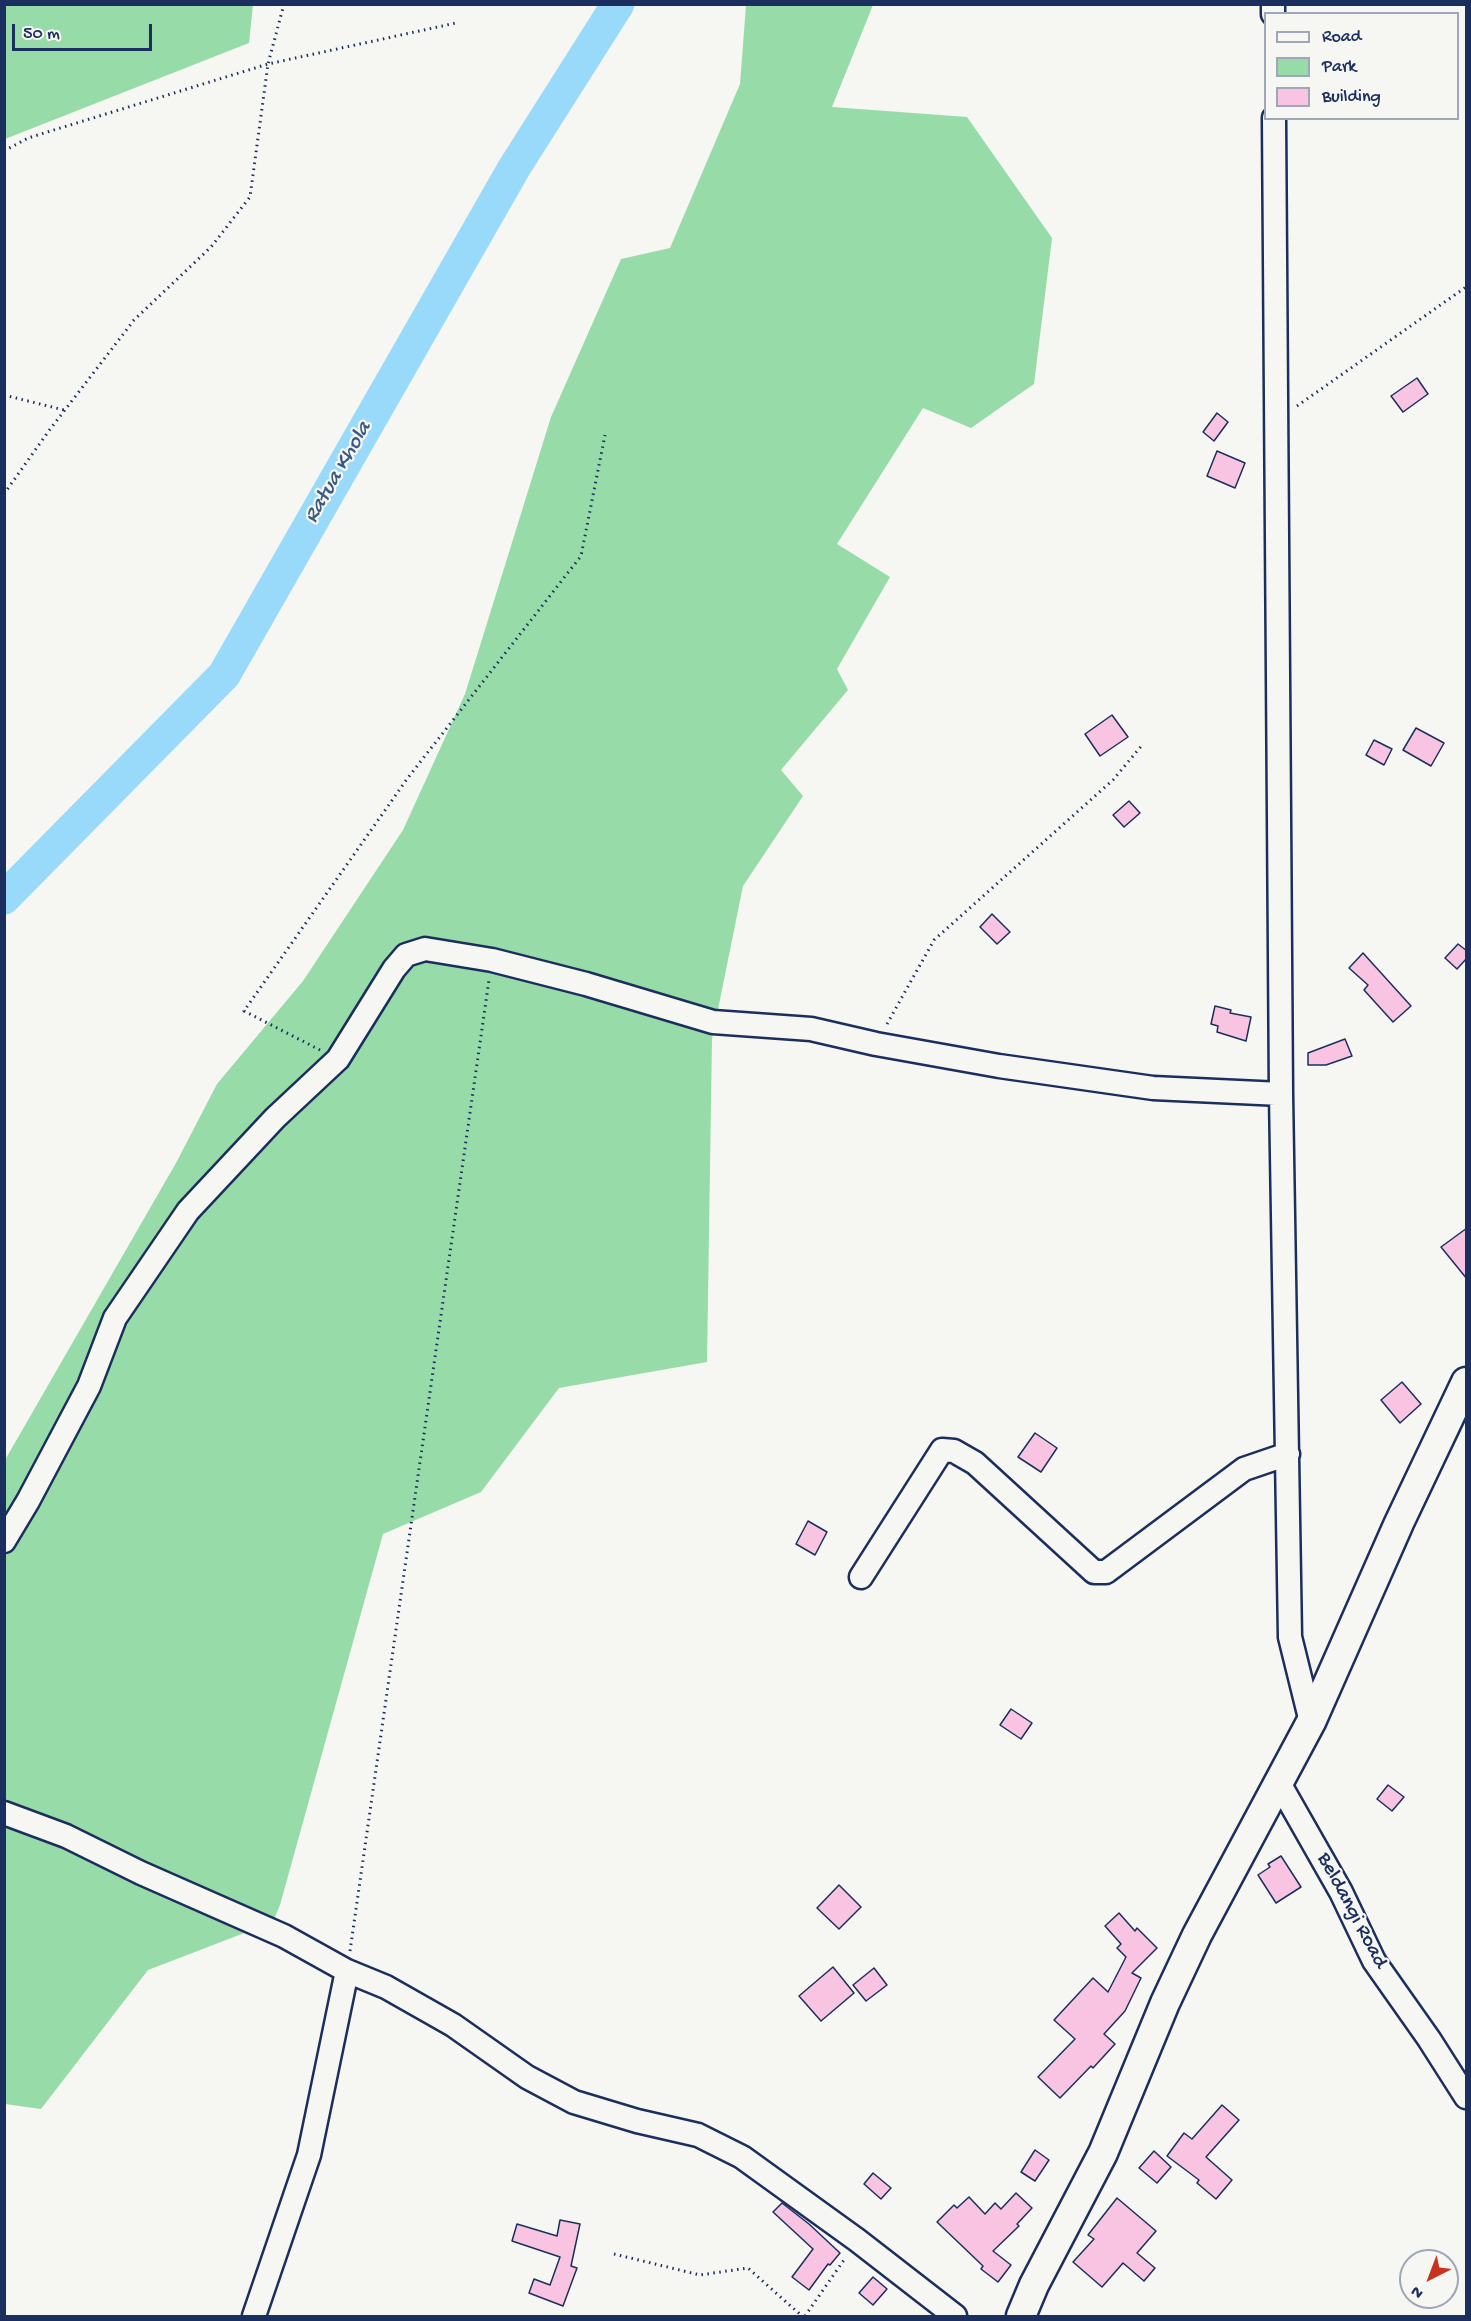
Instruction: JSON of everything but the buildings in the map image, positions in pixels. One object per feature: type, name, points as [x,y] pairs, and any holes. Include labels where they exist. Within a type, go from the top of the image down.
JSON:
[{"type":"street","points":[[1274,120],[1281,1094],[1290,1637],[1311,1722]]},
{"type":"street","points":[[4,1541],[28,1501],[88,1386],[115,1318],[188,1211],[276,1118],[338,1059],[394,969],[406,955],[425,949],[492,960],[586,984],[713,1022],[811,1029],[876,1044],[999,1066],[1154,1088],[1281,1094]]},
{"type":"street","points":[[1021,2316],[1034,2285],[1103,2152],[1165,2003],[1193,1944],[1311,1722],[1434,1447],[1467,1382]]},
{"type":"street","points":[[861,1577],[942,1450],[954,1451],[975,1463],[1094,1572],[1106,1572],[1244,1469],[1288,1454]]},
{"type":"street","name":"Beldangi Road","points":[[1279,1783],[1341,1892],[1374,1961],[1467,2097]]},
{"type":"street","points":[[4,1813],[66,1836],[141,1873],[284,1936],[347,1971],[386,1987],[453,2025],[527,2077],[574,2102],[698,2136],[742,2157],[857,2240],[955,2316]]},
{"type":"street","points":[[254,2316],[309,2155],[347,1971]]},
{"type":"path","points":[[4,494],[134,320],[211,247],[250,197],[268,64],[284,4]]},
{"type":"path","points":[[4,151],[28,138],[268,64],[456,23]]},
{"type":"path","points":[[1276,421],[1467,287]]},
{"type":"path","points":[[4,395],[65,410]]},
{"type":"path","points":[[338,1059],[244,1011],[407,779],[581,556],[605,435]]},
{"type":"path","points":[[876,1044],[934,940],[1113,780],[1143,744]]},
{"type":"path","points":[[347,1971],[492,960]]},
{"type":"path","points":[[614,2254],[700,2275],[748,2268],[804,2316],[857,2240]]},
{"type":"green space","points":[[5,4],[253,5],[249,43],[5,139]]},
{"type":"green space","points":[[746,5],[873,5],[832,107],[967,117],[1052,238],[1034,384],[971,428],[923,408],[837,544],[890,577],[837,669],[848,690],[781,770],[803,796],[743,886],[712,1039],[707,1362],[559,1388],[481,1492],[383,1534],[280,1905],[273,1922],[148,1970],[41,2109],[5,2104],[5,1460],[176,1163],[217,1084],[303,981],[403,830],[465,694],[551,417],[621,259],[670,248],[740,84]]},
{"type":"waterway","name":"Ratua Khola","points":[[4,898],[224,675],[514,168],[618,4]]}]
